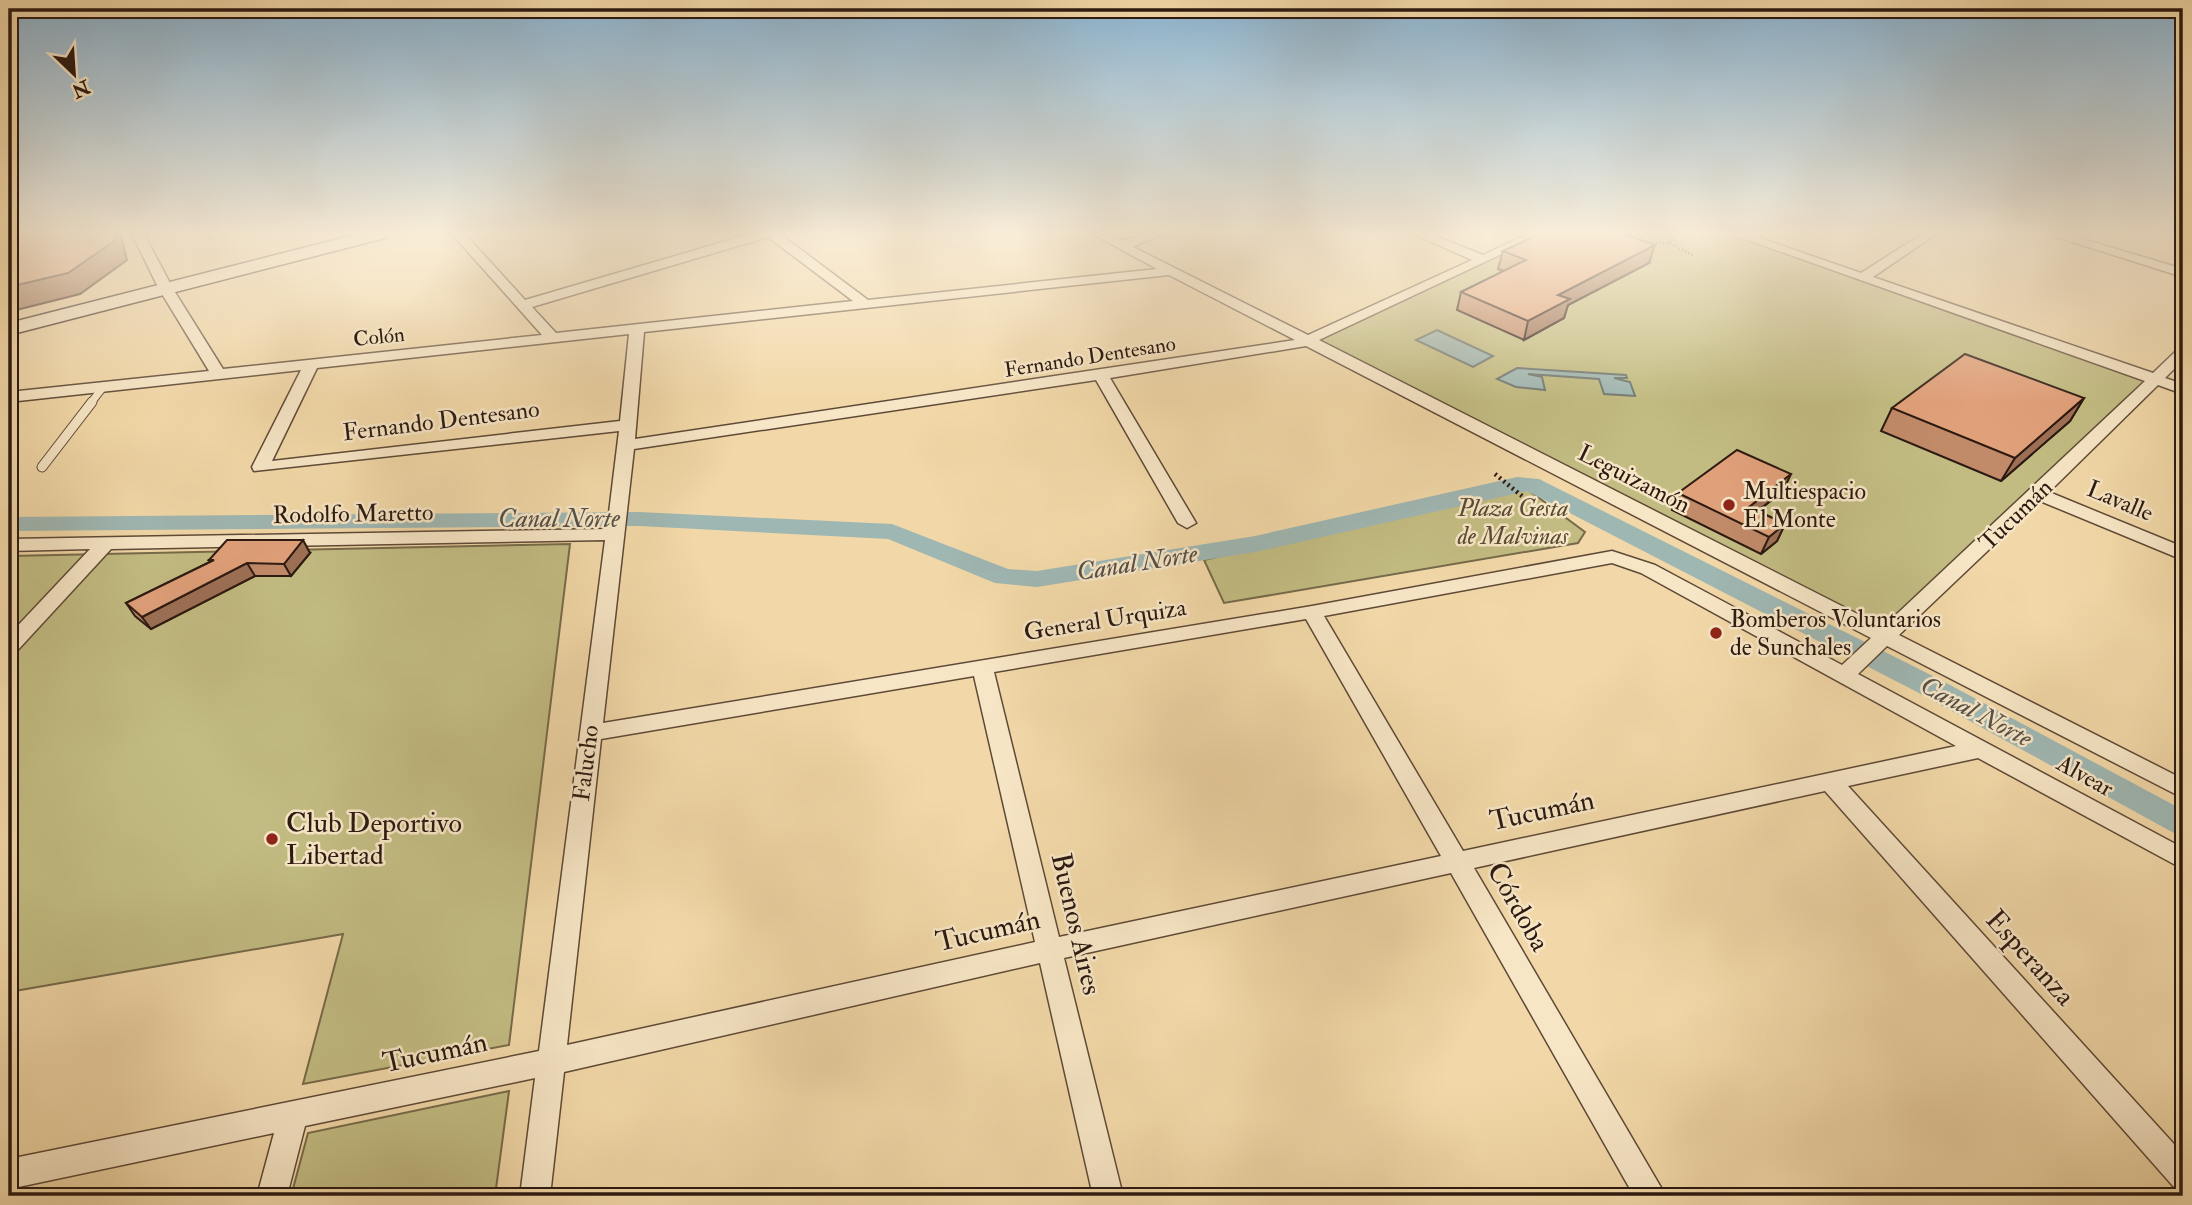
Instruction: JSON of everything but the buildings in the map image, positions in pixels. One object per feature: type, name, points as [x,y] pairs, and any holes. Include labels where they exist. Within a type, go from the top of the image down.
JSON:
[{"type":"street","points":[[9,320],[141,290]]},
{"type":"street","points":[[9,329],[146,290]]},
{"type":"street","points":[[167,290],[219,374]]},
{"type":"street","points":[[510,290],[554,340]]},
{"type":"street","points":[[524,305],[574,290]]},
{"type":"street","points":[[846,290],[866,305]]},
{"type":"street","name":"Colón","points":[[9,397],[999,290]]},
{"type":"street","name":"Leguizamón","points":[[1210,290],[2183,789]]},
{"type":"street","name":"Fernando Dentesano","points":[[626,445],[1102,377],[1309,341],[1416,290]]},
{"type":"street","points":[[1902,290],[2183,389]]},
{"type":"street","name":"Falucho","points":[[535,1196],[626,445],[637,330]]},
{"type":"street","name":"Tucumán","points":[[1845,674],[2038,494],[2183,352]]},
{"type":"street","name":"Fernando Dentesano","points":[[311,365],[260,467],[628,425]]},
{"type":"street","points":[[1102,377],[1187,523]]},
{"type":"street","name":"Lavalle","points":[[2038,494],[2183,554]]},
{"type":"street","name":"Rodolfo Maretto","points":[[9,545],[614,534]]},
{"type":"street","points":[[9,647],[106,544]]},
{"type":"street","name":"General Urquiza","points":[[589,733],[1312,612],[1612,557],[1628,560]]},
{"type":"street","name":"Alvear","points":[[1628,560],[1845,674],[2183,859]]},
{"type":"street","name":"Córdoba","points":[[1312,612],[1651,1196]]},
{"type":"street","name":"Buenos Aires","points":[[982,667],[1108,1196]]},
{"type":"street","name":"Tucumán","points":[[9,1174],[550,1062],[1049,950],[1981,749]]},
{"type":"street","name":"Esperanza","points":[[1830,782],[2183,1176]]},
{"type":"street","points":[[272,1196],[294,1114]]},
{"type":"lane","points":[[42,467],[104,386]]},
{"type":"path","points":[[1495,474],[1522,495]]},
{"type":"green space","points":[[1418,290],[1899,290],[2155,379],[1887,637],[1309,341]]},
{"type":"green space","name":"Plaza Gesta de Malvinas","points":[[1523,486],[1585,532],[1578,543],[1224,603],[1204,560]]},
{"type":"green space","name":"Club Deportivo Libertad","points":[[570,544],[509,1045],[303,1084],[343,934],[9,992],[9,556]]},
{"type":"green space","points":[[509,1091],[495,1196],[291,1196],[308,1133]]},
{"type":"water","points":[[1437,330],[1493,356],[1473,367],[1416,340]]},
{"type":"water","points":[[1517,368],[1626,375],[1627,378],[1614,378],[1630,382],[1635,396],[1604,394],[1599,379],[1528,374],[1542,377],[1545,390],[1516,387],[1497,379]]},
{"type":"waterway","name":"Canal Norte","points":[[9,524],[639,519],[892,532],[1004,577],[1037,579],[1255,544],[1517,484],[1531,484],[1927,685],[2183,825]]},
{"type":"place","name":"Multiespacio El Monte","points":[[1729,505]]},
{"type":"place","name":"Bomberos Voluntarios de Sunchales","points":[[1716,633]]},
{"type":"place","name":"Club Deportivo Libertad","points":[[272,839]]}]
